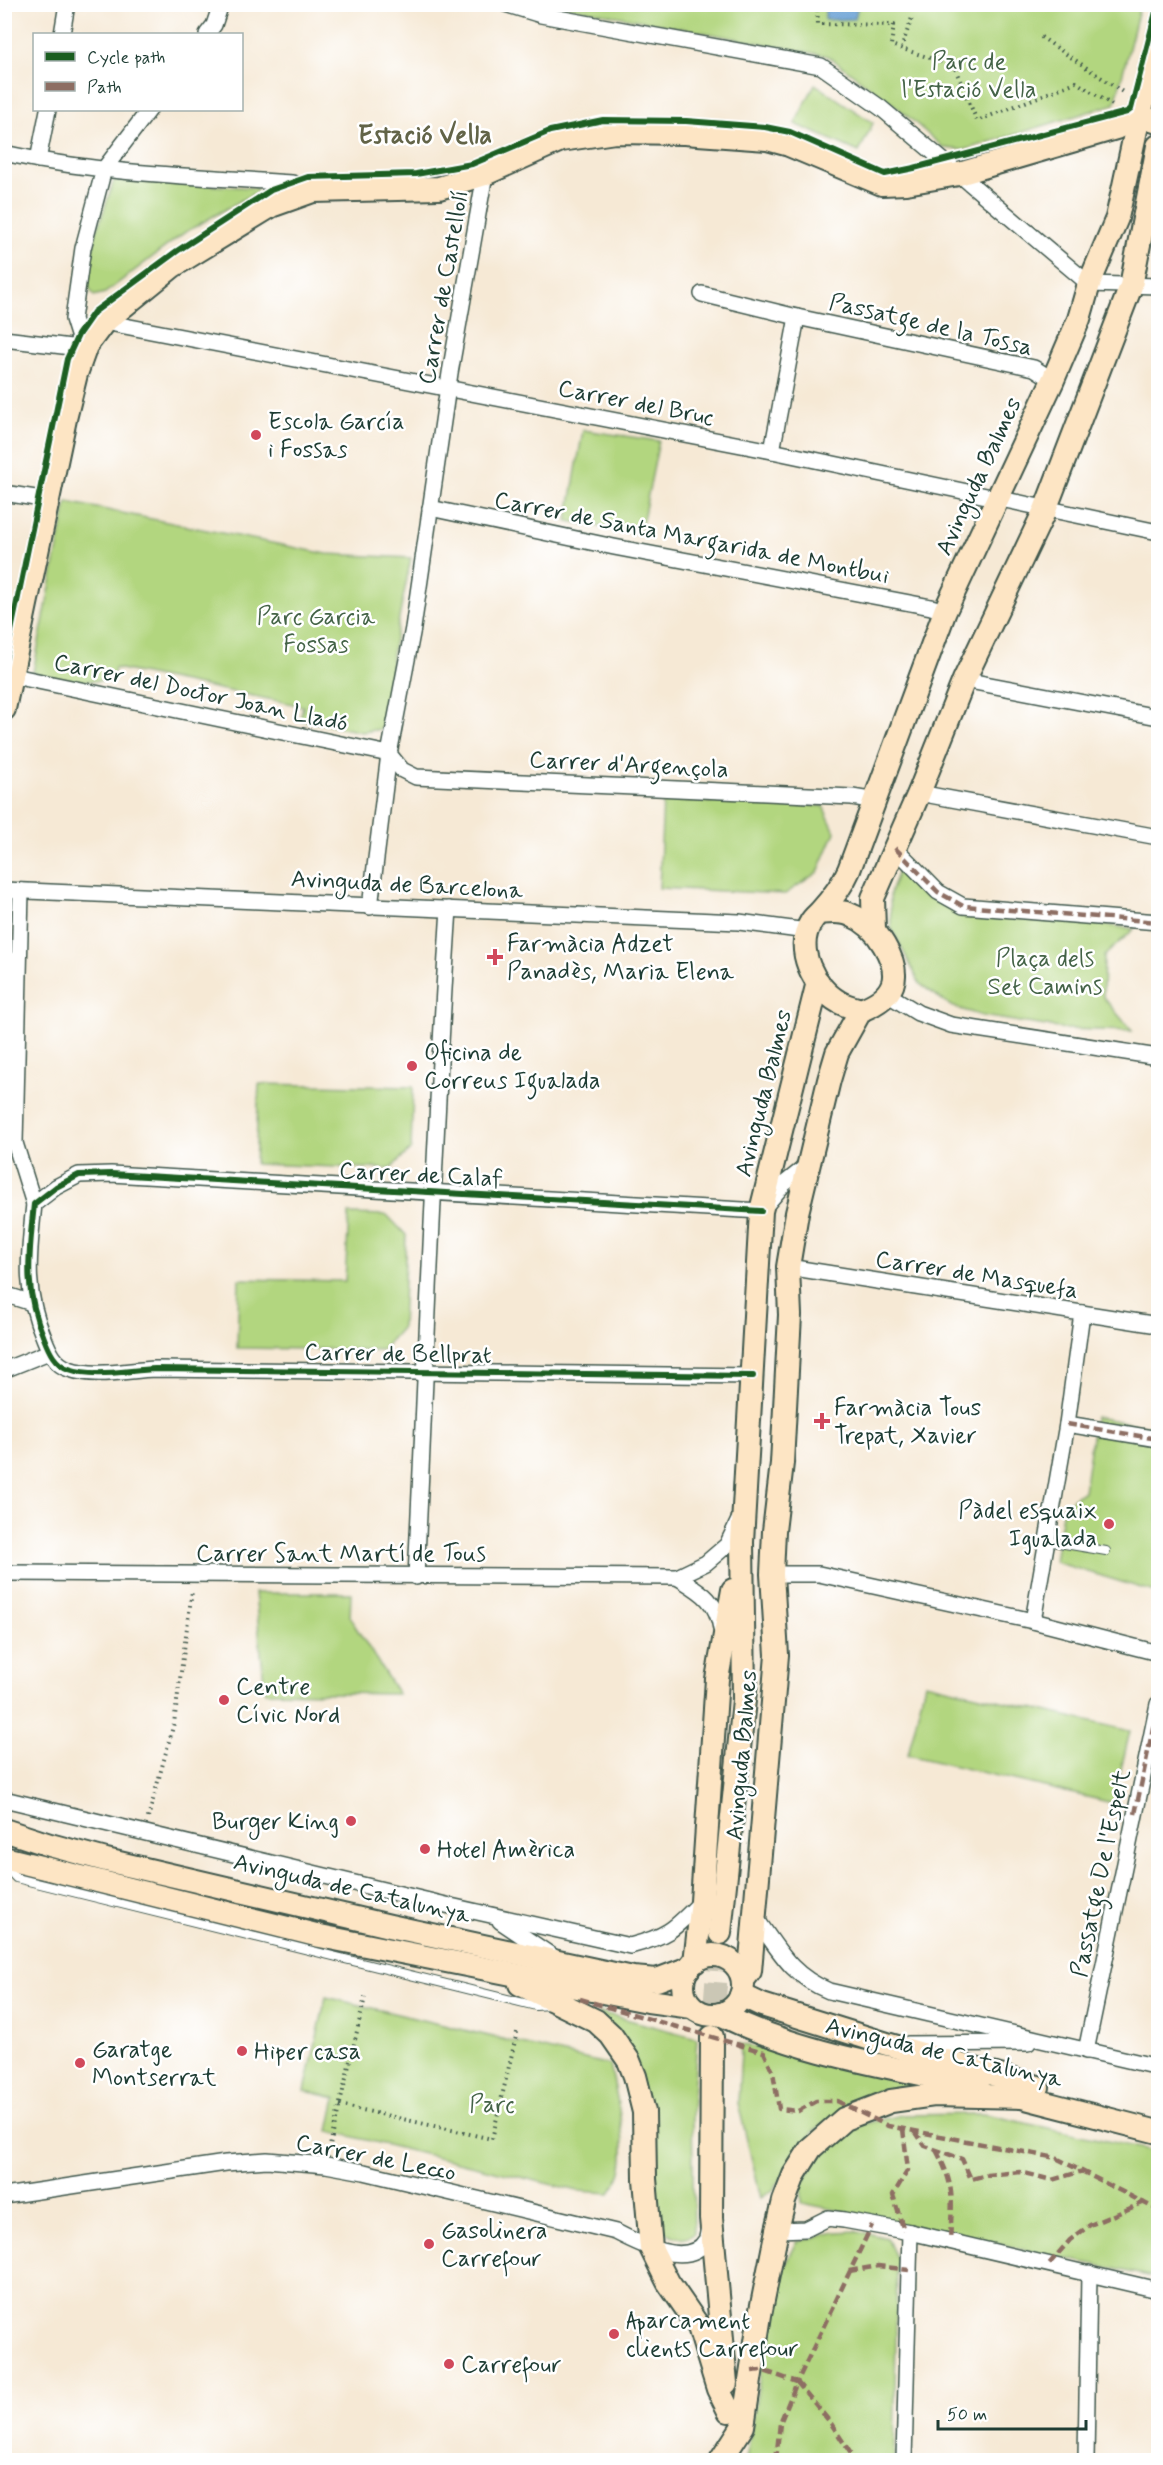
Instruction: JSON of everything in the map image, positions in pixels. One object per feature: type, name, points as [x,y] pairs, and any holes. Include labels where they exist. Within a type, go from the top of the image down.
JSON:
[{"type":"street","points":[[62,33],[67,4]]},
{"type":"street","points":[[208,33],[214,25],[221,4]]},
{"type":"street","points":[[505,4],[541,15],[822,66],[881,108],[1089,284],[1158,286]]},
{"type":"street","name":"Avinguda Balmes","points":[[813,922],[842,885],[876,801],[945,611],[1053,380],[1079,319],[1089,284],[1117,219],[1139,116],[1158,50]]},
{"type":"street","points":[[38,160],[48,111]]},
{"type":"street","points":[[86,346],[78,334],[73,319],[82,248],[104,169],[148,111]]},
{"type":"street","points":[[4,709],[8,675],[76,374],[86,346],[104,322],[173,266],[271,206],[313,192],[439,188],[485,174],[561,140],[615,132],[684,133],[766,140],[789,145],[882,184],[906,183],[959,174],[1116,128],[1139,116]]},
{"type":"street","points":[[874,930],[873,898],[919,793],[964,680],[1045,510],[1131,286],[1158,146]]},
{"type":"street","points":[[4,153],[104,169],[292,183],[313,192]]},
{"type":"street","name":"Carrer de Castellolí","points":[[370,907],[390,754],[413,628],[448,388],[485,174]]},
{"type":"street","name":"Passatge de la Tossa","points":[[702,294],[1034,368],[1053,380]]},
{"type":"street","name":"Passatge de la Tossa","points":[[772,451],[797,317]]},
{"type":"street","name":"Carrer del Bruc","points":[[104,322],[772,451],[1158,532]]},
{"type":"street","points":[[4,339],[71,347],[86,346]]},
{"type":"street","points":[[4,492],[48,500]]},
{"type":"street","name":"Carrer de Santa Margarida de Montbui","points":[[430,508],[614,547],[945,611]]},
{"type":"street","name":"Carrer del Doctor Joan Lladó","points":[[8,675],[390,754]]},
{"type":"street","points":[[964,680],[1158,717]]},
{"type":"street","name":"Carrer d'Argençola","points":[[390,754],[402,770],[416,777],[852,796],[876,801]]},
{"type":"street","points":[[919,793],[1158,837]]},
{"type":"street","points":[[895,848],[938,892],[963,906],[1158,922]]},
{"type":"street","name":"Avinguda de Barcelona","points":[[4,890],[739,922],[813,922]]},
{"type":"street","points":[[4,1370],[49,1352],[34,1315],[27,1275],[34,1204],[15,1143],[21,891]]},
{"type":"street","points":[[416,1577],[435,1193],[439,1061],[449,909]]},
{"type":"street","points":[[836,911],[850,914],[870,925],[874,930],[893,961],[895,974],[893,987],[879,1002],[861,1010],[838,1002],[818,982],[810,969],[805,953],[813,922],[836,911]]},
{"type":"street","name":"Avinguda Balmes","points":[[744,1696],[742,1542],[761,1212],[818,982]]},
{"type":"street","points":[[887,994],[918,1013],[951,1025],[1158,1057]]},
{"type":"street","name":"Avinguda Balmes","points":[[744,1696],[774,1531],[782,1463],[790,1327],[788,1267],[797,1213],[837,1053],[861,1010]]},
{"type":"street","points":[[761,1212],[784,1184],[809,1164]]},
{"type":"street","name":"Carrer de Calaf","points":[[34,1204],[56,1186],[79,1175],[111,1174],[604,1201],[761,1212]]},
{"type":"street","name":"Carrer de Masquefa","points":[[788,1267],[1158,1325]]},
{"type":"street","points":[[4,1294],[32,1303]]},
{"type":"street","points":[[1033,1621],[1067,1424],[1082,1313]]},
{"type":"street","name":"Carrer de Bellprat","points":[[49,1352],[66,1369],[87,1373],[155,1369],[753,1376]]},
{"type":"street","points":[[1067,1424],[1158,1439]]},
{"type":"street","points":[[722,1642],[719,1612],[710,1600],[677,1577],[706,1563],[727,1545],[745,1508]]},
{"type":"street","name":"Avinguda Balmes","points":[[742,1988],[750,1971],[777,1655],[772,1574],[774,1531]]},
{"type":"street","name":"Avinguda Balmes","points":[[692,1965],[702,1901],[717,1679],[742,1542]]},
{"type":"street","name":"Carrer Sant Martí de Tous","points":[[4,1573],[677,1577]]},
{"type":"street","points":[[772,1574],[819,1574],[1033,1621],[1158,1653]]},
{"type":"street","points":[[720,1933],[744,1696]]},
{"type":"street","name":"Passatge De l'Espelt","points":[[1086,2050],[1158,1704]]},
{"type":"street","points":[[4,1799],[492,1916],[630,1946],[658,1939],[675,1928],[702,1901]]},
{"type":"street","name":"Avinguda de Catalunya","points":[[4,1830],[106,1860],[390,1926],[633,1978],[657,1980],[692,1965]]},
{"type":"street","name":"Avinguda de Catalunya","points":[[4,1858],[320,1936],[648,2001],[692,2007]]},
{"type":"street","points":[[492,1916],[563,1963]]},
{"type":"street","points":[[755,1917],[793,1969],[808,1982],[829,1991],[1158,2067]]},
{"type":"street","points":[[707,1956],[727,1959],[737,1968],[742,1988],[736,2005],[720,2014],[705,2014],[692,2007],[685,1994],[684,1980],[692,1965],[707,1956]]},
{"type":"street","points":[[492,1970],[596,2020],[619,2046],[635,2076],[644,2112],[645,2179],[651,2248],[668,2282],[699,2327],[718,2390],[729,2411]]},
{"type":"street","name":"Avinguda de Catalunya","points":[[742,1988],[762,2005],[887,2044],[1097,2103],[1158,2117]]},
{"type":"street","name":"Avinguda de Catalunya","points":[[720,2014],[746,2027],[804,2047],[1024,2097],[1158,2132]]},
{"type":"street","points":[[712,2037],[711,2218],[729,2411],[718,2460]]},
{"type":"street","points":[[887,2044],[1058,2043]]},
{"type":"street","points":[[718,2460],[743,2426],[760,2315],[784,2201],[794,2175],[812,2148],[844,2119],[891,2101],[934,2095],[1024,2097]]},
{"type":"street","name":"Carrer de Lecco","points":[[4,2196],[226,2163],[267,2160],[326,2165],[364,2172],[616,2232],[651,2248],[669,2253],[690,2253],[705,2241],[711,2218]]},
{"type":"street","points":[[777,2230],[806,2229],[828,2218],[910,2232],[1158,2290]]},
{"type":"street","points":[[904,2460],[910,2232]]},
{"type":"street","points":[[1086,2460],[1089,2273]]},
{"type":"lane","points":[[1047,1541],[1106,1551]]},
{"type":"lane","points":[[4,1865],[16,1878],[537,2006],[564,2005]]},
{"type":"path","points":[[817,4],[818,24],[894,25],[891,45],[954,66],[977,121],[1076,82],[1139,116]]},
{"type":"path","points":[[903,42],[913,15]]},
{"type":"path","points":[[1041,37],[1124,93]]},
{"type":"path","points":[[144,1833],[174,1723],[191,1604],[192,1575]]},
{"type":"path","points":[[326,2165],[366,1994]]},
{"type":"path","points":[[340,2105],[492,2139],[518,2028]]},
{"type":"green space","name":"Parc de l'Estació Vella","points":[[558,5],[1140,5],[1115,104],[964,150],[944,148],[897,107],[828,56]]},
{"type":"green space","points":[[815,84],[873,123],[859,152],[795,124]]},
{"type":"green space","points":[[114,180],[257,188],[256,192],[184,233],[105,293],[94,296],[86,283],[96,233]]},
{"type":"green space","points":[[583,430],[659,441],[640,534],[567,521]]},
{"type":"green space","name":"Parc Garcia Fossas","points":[[67,502],[327,554],[411,558],[392,654],[391,687],[381,729],[362,732],[300,720],[303,706],[115,668],[113,680],[53,679],[33,672]]},
{"type":"green space","points":[[663,800],[823,806],[835,832],[818,872],[785,894],[659,888]]},
{"type":"green space","name":"Plaça dels Set Camins","points":[[898,871],[906,874],[951,908],[971,914],[995,918],[1076,921],[1134,929],[1104,956],[1103,997],[1132,1031],[1065,1029],[982,1016],[951,1006],[920,984],[891,927],[890,893]]},
{"type":"green space","points":[[259,1084],[413,1087],[411,1149],[390,1169],[255,1164]]},
{"type":"green space","points":[[349,1214],[387,1215],[406,1235],[402,1327],[382,1350],[237,1348],[239,1279],[345,1281]]},
{"type":"green space","name":"Pàdel esquaix Igualada","points":[[1095,1417],[1158,1428],[1158,1593],[1055,1562],[1063,1506],[1084,1491]]},
{"type":"green space","points":[[255,1593],[351,1593],[350,1618],[398,1694],[265,1692]]},
{"type":"green space","points":[[925,1683],[1130,1731],[1113,1803],[908,1755]]},
{"type":"green space","name":"Parc","points":[[326,1997],[610,2065],[620,2119],[623,2161],[618,2180],[610,2193],[578,2191],[329,2131],[336,2098],[305,2091]]},
{"type":"green space","points":[[599,2012],[697,2038],[692,2113],[694,2233],[689,2236],[675,2237],[658,2225],[654,2121]]},
{"type":"green space","points":[[739,2044],[905,2078],[909,2085],[885,2091],[859,2102],[814,2130],[773,2190],[761,2198],[738,2103],[741,2052]]},
{"type":"green space","points":[[984,2114],[1158,2152],[1158,2278],[802,2203],[801,2184],[821,2155],[854,2126],[902,2115]]},
{"type":"green space","points":[[858,2231],[887,2238],[897,2260],[894,2460],[746,2460],[780,2277],[797,2242],[835,2232]]},
{"type":"water","points":[[825,5],[858,5],[855,19],[825,20]]},
{"type":"tunnel","points":[[712,2037],[720,1933]]},
{"type":"marked path","points":[[895,848],[938,892],[963,906],[1158,922]]},
{"type":"marked path","points":[[1067,1424],[1158,1439]]},
{"type":"marked path","points":[[1135,1814],[1158,1704]]},
{"type":"marked path","points":[[580,1999],[764,2052],[773,2072],[779,2109],[798,2111],[816,2101],[837,2101],[888,2126],[1056,2158],[1158,2210]]},
{"type":"marked path","points":[[903,2129],[908,2170],[893,2195],[904,2231]]},
{"type":"marked path","points":[[915,2131],[925,2146],[962,2159],[971,2179],[1020,2172],[1052,2180],[1083,2171]]},
{"type":"marked path","points":[[936,2150],[950,2185],[952,2204],[950,2241]]},
{"type":"marked path","points":[[1049,2264],[1070,2240],[1090,2225],[1145,2202]]},
{"type":"marked path","points":[[752,2371],[761,2370],[797,2382],[872,2225]]},
{"type":"marked path","points":[[849,2271],[878,2266],[909,2270]]},
{"type":"marked path","points":[[776,2460],[780,2423],[797,2382],[830,2422],[855,2460]]},
{"type":"cycle path","points":[[4,665],[67,359],[78,335],[94,312],[177,251],[271,190],[308,177],[416,174],[472,164],[550,131],[603,120],[686,121],[765,127],[790,132],[885,174],[914,168],[1127,112],[1131,109],[1158,4]]},
{"type":"cycle path","points":[[753,1376],[155,1369],[101,1373],[79,1372],[60,1364],[53,1357],[46,1343],[33,1304],[29,1256],[34,1204],[56,1187],[79,1175],[111,1174],[761,1211]]},
{"type":"place","name":"Escola García i Fossas","points":[[256,435]]},
{"type":"place","name":"Farmàcia Adzet Panadès, Maria Elena","points":[[495,957]]},
{"type":"place","name":"Oficina de Correus Igualada","points":[[412,1066]]},
{"type":"place","name":"Farmàcia Tous Trepat, Xavier","points":[[822,1421]]},
{"type":"place","name":"Pàdel esquaix Igualada","points":[[1109,1524]]},
{"type":"place","name":"Centre Cívic Nord","points":[[224,1700]]},
{"type":"place","name":"Burger King","points":[[351,1821]]},
{"type":"place","name":"Hotel Amèrica","points":[[425,1849]]},
{"type":"place","name":"Hiper casa","points":[[242,2051]]},
{"type":"place","name":"Garatge Montserrat","points":[[80,2063]]},
{"type":"place","name":"Gasolinera Carrefour","points":[[429,2244]]},
{"type":"place","name":"Aparcament clients Carrefour","points":[[614,2334]]},
{"type":"place","name":"Carrefour","points":[[449,2364]]},
{"type":"district","name":"Estació Vella","points":[[425,134]]}]
